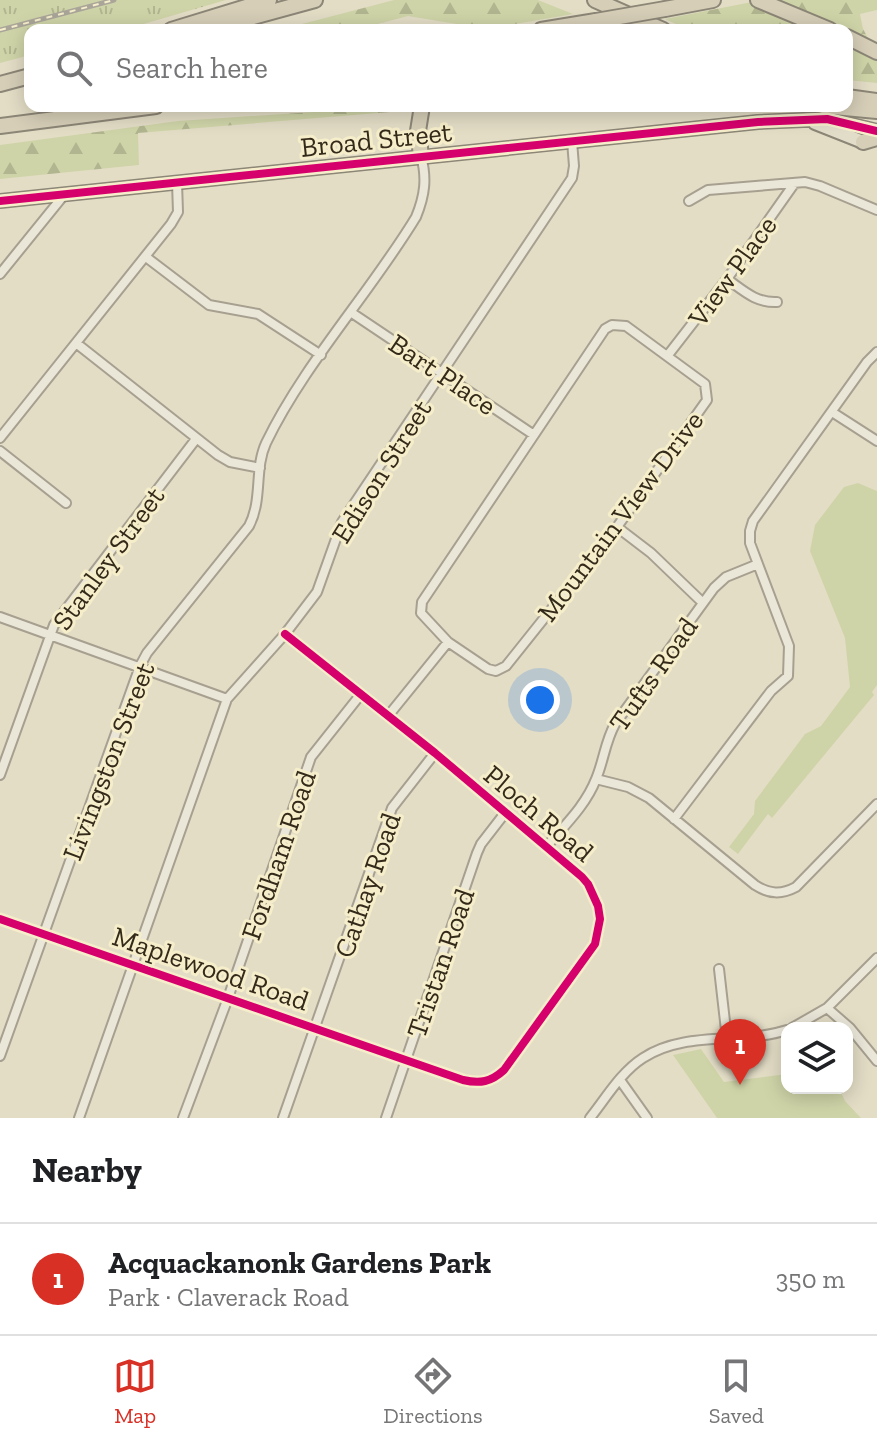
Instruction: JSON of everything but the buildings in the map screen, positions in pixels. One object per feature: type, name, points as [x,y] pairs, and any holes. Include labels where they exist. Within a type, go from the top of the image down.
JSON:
[{"type":"highway","points":[[191,24],[269,0]]},
{"type":"highway","points":[[228,24],[315,0]]},
{"type":"highway","points":[[595,0],[649,24]]},
{"type":"highway","points":[[578,24],[713,0]]},
{"type":"highway","points":[[758,0],[816,24]]},
{"type":"highway","points":[[853,40],[877,52]]},
{"type":"highway","points":[[0,84],[24,78]]},
{"type":"highway","points":[[853,98],[877,101]]},
{"type":"highway","points":[[853,109],[877,111]]},
{"type":"highway","points":[[0,125],[63,112]]},
{"type":"highway","points":[[0,125],[107,112]]},
{"type":"highway","points":[[421,112],[418,131],[421,156]]},
{"type":"main road","name":"Broad Street","points":[[0,201],[709,127],[804,120],[838,121],[877,131]]},
{"type":"main road","name":"Broad Street","points":[[804,120],[870,140]]},
{"type":"street","name":"Edison Street","points":[[79,1118],[227,699],[285,634],[317,592],[342,522],[572,178],[572,141]]},
{"type":"street","name":"Livingston Street","points":[[0,1056],[140,666],[147,653],[249,526],[258,502],[265,445],[321,355],[416,217],[423,199],[425,180],[421,156]]},
{"type":"street","points":[[689,201],[708,190],[805,182],[877,210]]},
{"type":"street","points":[[0,438],[146,257],[178,212],[177,183]]},
{"type":"street","name":"View Place","points":[[668,355],[727,279],[794,184]]},
{"type":"street","points":[[0,274],[64,194]]},
{"type":"street","points":[[146,257],[209,305],[258,314],[321,355]]},
{"type":"street","points":[[727,279],[754,299],[766,303],[777,302]]},
{"type":"street","name":"Bart Place","points":[[352,313],[534,435]]},
{"type":"street","name":"Mountain View Drive","points":[[612,325],[626,326],[668,355],[705,384],[707,400],[617,527],[501,670],[488,669],[448,642],[421,613],[422,602],[605,329],[612,325]]},
{"type":"street","points":[[76,343],[196,439],[230,462],[260,468]]},
{"type":"street","points":[[674,819],[771,691],[788,676],[789,646],[750,543],[753,521],[877,352]]},
{"type":"street","points":[[832,412],[877,441]]},
{"type":"street","name":"Stanley Street","points":[[0,775],[54,625],[196,439]]},
{"type":"street","points":[[0,451],[66,503]]},
{"type":"street","points":[[617,527],[651,553],[703,603]]},
{"type":"street","name":"Tufts Road","points":[[547,846],[583,804],[596,779],[615,724],[703,603],[726,577],[758,564]]},
{"type":"street","points":[[0,617],[227,699]]},
{"type":"street","name":"Ploch Road","points":[[285,634],[547,846],[588,884],[598,906],[598,934],[590,954],[511,1062],[491,1080],[463,1080],[408,1059]]},
{"type":"street","points":[[388,716],[448,642]]},
{"type":"street","name":"Fordham Road","points":[[183,1118],[311,757],[361,694]]},
{"type":"street","name":"Cathay Road","points":[[283,1118],[392,808],[435,753]]},
{"type":"street","points":[[596,779],[639,792],[755,885],[764,891],[780,893],[803,880],[877,804]]},
{"type":"street","name":"Tristan Road","points":[[386,1118],[477,853],[505,813]]},
{"type":"street","name":"Maplewood Road","points":[[0,919],[408,1059]]},
{"type":"street","points":[[802,1022],[827,1008],[877,958]]},
{"type":"street","points":[[719,969],[727,1039]]},
{"type":"street","points":[[827,1008],[850,1028],[877,1061]]},
{"type":"street","points":[[590,1118],[641,1059],[666,1047],[781,1032]]},
{"type":"street","points":[[620,1080],[647,1118]]},
{"type":"green space","points":[[0,0],[226,0],[144,24],[24,24],[24,57],[0,63]]},
{"type":"green space","points":[[394,0],[538,0],[573,14],[516,24],[457,24],[408,16],[378,24],[302,24]]},
{"type":"green space","points":[[762,0],[877,0],[877,10],[860,14],[863,29],[877,54],[877,83],[853,81],[853,24],[676,24],[665,19]]},
{"type":"green space","points":[[312,112],[390,112],[138,133],[139,165],[0,179],[0,145],[178,121]]},
{"type":"green space","points":[[858,483],[877,491],[877,685],[872,692],[874,695],[772,818],[768,814],[738,854],[729,847],[754,814],[755,801],[805,734],[821,726],[850,687],[845,638],[810,551],[815,525],[844,487]]},
{"type":"green space","points":[[701,1049],[724,1082],[781,1075],[781,1094],[842,1094],[861,1118],[717,1118],[673,1055]]},
{"type":"railway","points":[[0,30],[114,0]]},
{"type":"cycle path","points":[[0,201],[758,122],[827,119],[877,131]]},
{"type":"cycle path","points":[[0,919],[463,1080],[485,1081],[504,1070],[595,944],[600,919],[588,884],[435,753],[285,634]]},
{"type":"place","name":"Acquackanonk Gardens Park","points":[[740,1085]]}]
